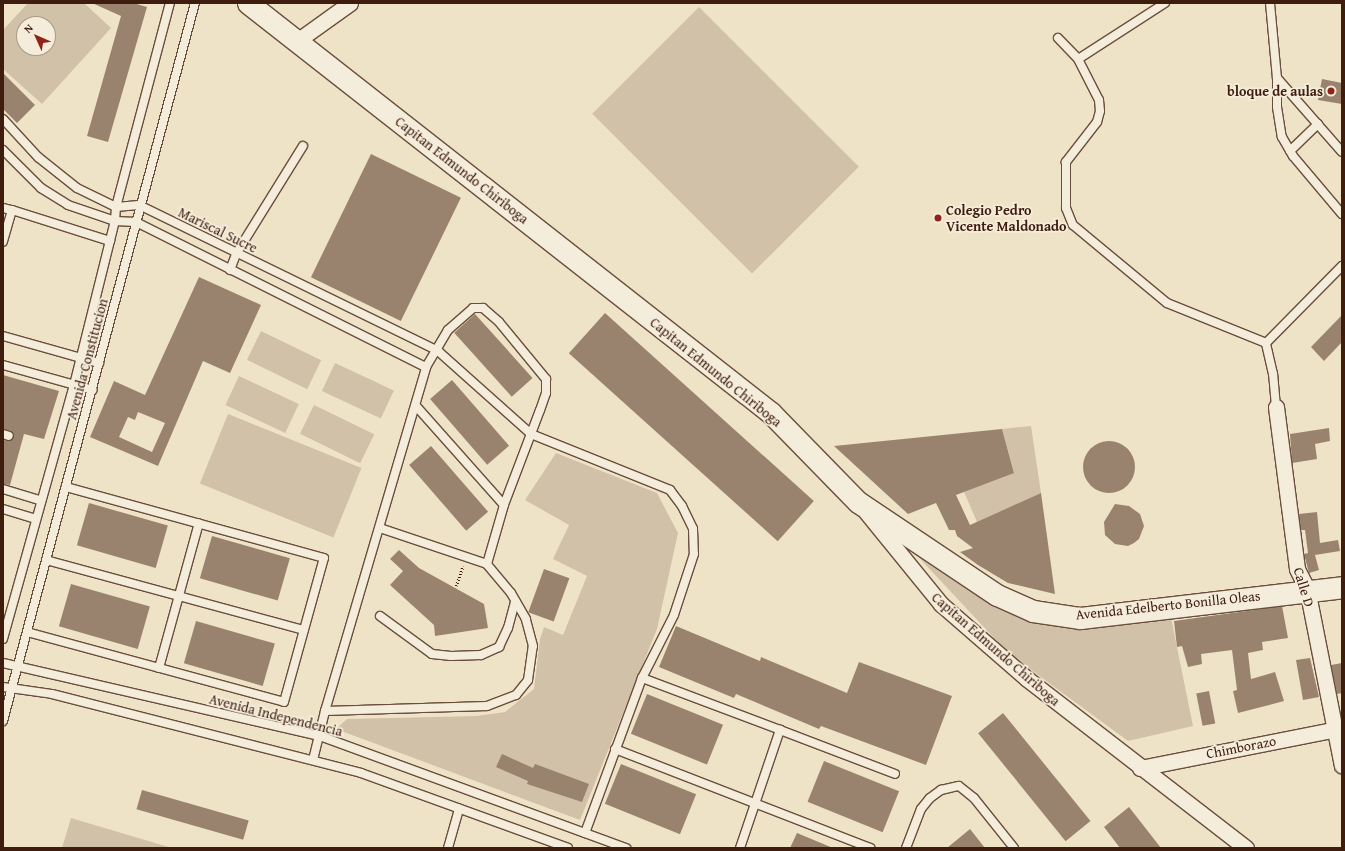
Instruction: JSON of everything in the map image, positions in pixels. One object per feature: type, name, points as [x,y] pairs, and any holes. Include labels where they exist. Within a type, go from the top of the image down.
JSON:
[{"type":"street","name":"Capitan Edmundo Chiriboga","points":[[248,3],[771,413],[858,502],[941,604],[1026,678],[1140,768],[1246,848]]},
{"type":"street","points":[[297,41],[350,3]]},
{"type":"street","name":"Calle D","points":[[1276,407],[1297,569],[1307,589],[1338,728],[1342,766]]},
{"type":"street","name":"Avenida Edelberto Bonilla Oleas","points":[[858,502],[997,595],[1033,610],[1080,618],[1307,589],[1342,587]]},
{"type":"street","name":"Chimborazo","points":[[1140,768],[1338,728]]},
{"type":"lane","name":"Avenida Constitucion","points":[[3,639],[40,500],[74,385],[115,220],[116,207],[170,3]]},
{"type":"lane","name":"Avenida Constitucion","points":[[3,721],[7,688],[18,666],[93,390],[139,205],[195,3]]},
{"type":"lane","points":[[1078,59],[1166,3]]},
{"type":"lane","points":[[1270,3],[1277,78],[1277,107],[1282,137],[1290,151],[1342,214]]},
{"type":"lane","points":[[1058,38],[1078,59],[1099,100],[1100,111],[1097,122],[1066,162],[1066,208],[1074,225],[1167,303],[1266,343]]},
{"type":"lane","points":[[1277,78],[1342,152]]},
{"type":"lane","points":[[3,119],[62,179],[116,207],[139,205]]},
{"type":"lane","points":[[1290,151],[1318,124]]},
{"type":"lane","points":[[230,270],[236,254],[303,146]]},
{"type":"lane","points":[[3,150],[41,188],[68,205],[115,220],[136,222],[426,367]]},
{"type":"lane","name":"Mariscal Sucre","points":[[139,205],[236,254],[438,351],[531,434],[670,490],[682,506],[690,523],[694,554],[674,615],[642,678],[585,833]]},
{"type":"lane","points":[[3,208],[110,241]]},
{"type":"lane","points":[[3,242],[12,210]]},
{"type":"lane","points":[[1266,343],[1342,266]]},
{"type":"lane","points":[[313,760],[325,711],[416,406],[426,367],[438,351],[448,330],[473,308],[483,308],[499,322],[546,378],[546,393],[504,505],[487,564]]},
{"type":"lane","points":[[3,336],[100,363]]},
{"type":"lane","points":[[1266,343],[1273,374],[1276,407]]},
{"type":"lane","points":[[3,365],[93,390]]},
{"type":"lane","points":[[416,406],[504,505]]},
{"type":"lane","points":[[27,632],[284,702],[324,558],[66,487]]},
{"type":"lane","points":[[3,489],[40,500]]},
{"type":"lane","points":[[3,509],[35,519]]},
{"type":"lane","points":[[159,668],[199,524]]},
{"type":"lane","points":[[325,711],[487,706],[516,695],[528,680],[533,646],[526,619],[515,601],[487,564],[467,556],[380,528]]},
{"type":"lane","points":[[46,560],[304,630]]},
{"type":"lane","points":[[380,616],[432,654],[481,655],[499,647],[508,628],[515,601]]},
{"type":"lane","name":"Avenida Independencia","points":[[3,663],[320,736],[626,848]]},
{"type":"lane","points":[[642,678],[895,774]]},
{"type":"lane","points":[[7,688],[52,694],[361,773],[568,848]]},
{"type":"lane","points":[[740,848],[780,730]]},
{"type":"lane","points":[[615,749],[870,848]]},
{"type":"lane","points":[[906,848],[921,809],[930,798],[941,790],[959,786],[974,798],[1014,848]]},
{"type":"lane","points":[[448,848],[459,809]]},
{"type":"path","points":[[456,586],[467,556]]},
{"type":"shaded area","points":[[28,3],[84,3],[111,28],[42,104],[3,69],[3,30]]},
{"type":"shaded area","points":[[699,7],[859,167],[752,274],[592,114]]},
{"type":"shaded area","points":[[261,331],[321,360],[307,389],[247,360]]},
{"type":"shaded area","points":[[335,363],[394,390],[381,419],[322,391]]},
{"type":"shaded area","points":[[239,376],[299,404],[285,433],[225,405]]},
{"type":"shaded area","points":[[314,405],[374,434],[360,463],[300,434]]},
{"type":"shaded area","points":[[228,414],[362,468],[333,537],[200,484]]},
{"type":"shaded area","points":[[1031,426],[1041,493],[977,522],[964,492],[1014,472],[1002,429]]},
{"type":"shaded area","points":[[556,453],[657,493],[678,533],[657,629],[580,820],[336,729],[347,719],[476,716],[505,712],[534,689],[540,639],[544,627],[563,635],[587,576],[553,559],[569,525],[525,500]]},
{"type":"shaded area","points":[[896,533],[990,602],[1170,613],[1193,726],[1128,741],[1008,653]]},
{"type":"shaded area","points":[[71,818],[172,848],[62,848]]},
{"type":"building","points":[[92,3],[133,3],[147,7],[108,142],[87,136],[121,16]]},
{"type":"building","points":[[3,73],[35,105],[17,123],[3,109]]},
{"type":"building","name":"bloque de aulas","points":[[1322,79],[1342,83],[1342,104],[1318,100]]},
{"type":"building","points":[[371,154],[461,198],[401,321],[311,277]]},
{"type":"building","points":[[199,277],[261,305],[230,373],[203,361],[158,466],[90,437],[114,381],[145,395]],"holes":[[[138,412],[165,423],[152,452],[119,437],[128,417],[135,420]]]},
{"type":"building","points":[[605,313],[814,501],[778,541],[569,353]]},
{"type":"building","points":[[475,314],[533,378],[512,397],[454,333]]},
{"type":"building","points":[[1342,315],[1342,342],[1324,361],[1311,347]]},
{"type":"building","points":[[3,375],[59,391],[44,439],[24,434],[10,485],[3,484],[3,440],[10,441],[14,435],[11,431],[3,429]]},
{"type":"building","points":[[452,380],[509,446],[487,465],[430,399]]},
{"type":"building","points":[[1329,428],[1330,441],[1315,444],[1317,459],[1292,463],[1290,434]]},
{"type":"building","points":[[1002,429],[1014,473],[956,495],[970,525],[1041,493],[1055,594],[1008,583],[978,565],[960,552],[973,548],[957,536],[955,530],[949,530],[936,503],[908,514],[834,446]]},
{"type":"building","points":[[1104,441],[1114,441],[1128,448],[1135,462],[1135,472],[1128,486],[1114,493],[1104,493],[1094,489],[1087,482],[1083,472],[1083,462],[1087,452],[1094,445]]},
{"type":"building","points":[[431,446],[488,512],[466,531],[409,465]]},
{"type":"building","points":[[89,503],[168,526],[156,568],[77,545]]},
{"type":"building","points":[[1115,504],[1129,506],[1140,514],[1144,526],[1139,539],[1128,546],[1115,544],[1105,535],[1104,522]]},
{"type":"building","points":[[1317,512],[1320,543],[1338,540],[1340,551],[1315,555],[1319,570],[1309,573],[1304,554],[1308,553],[1305,530],[1301,530],[1299,514]]},
{"type":"building","points":[[212,536],[290,558],[278,601],[200,578]]},
{"type":"building","points":[[399,550],[419,568],[484,604],[488,628],[435,636],[434,625],[390,585],[403,571],[390,559]]},
{"type":"building","points":[[544,569],[569,578],[554,621],[528,612]]},
{"type":"building","points":[[71,584],[150,607],[138,649],[59,626]]},
{"type":"building","points":[[1282,606],[1288,638],[1262,642],[1263,650],[1248,653],[1251,679],[1275,672],[1284,701],[1238,713],[1233,691],[1237,690],[1232,650],[1201,654],[1202,664],[1188,667],[1182,646],[1177,647],[1174,621]]},
{"type":"building","points":[[196,621],[275,644],[263,686],[184,663]]},
{"type":"building","points":[[676,626],[760,661],[761,657],[847,693],[859,662],[952,696],[926,765],[821,726],[819,729],[736,694],[734,698],[659,667]]},
{"type":"building","points":[[1310,658],[1319,697],[1303,700],[1296,660]]},
{"type":"building","points":[[1342,663],[1342,693],[1337,694],[1331,665]]},
{"type":"building","points":[[1209,691],[1215,723],[1203,726],[1196,693]]},
{"type":"building","points":[[647,694],[723,725],[707,765],[631,734]]},
{"type":"building","points":[[1003,713],[1090,821],[1066,841],[978,733]]},
{"type":"building","points":[[502,754],[533,768],[535,764],[589,784],[582,802],[527,784],[528,781],[496,767]]},
{"type":"building","points":[[824,761],[899,791],[883,832],[808,802]]},
{"type":"building","points":[[621,764],[696,794],[680,834],[605,804]]},
{"type":"building","points":[[142,790],[249,821],[243,840],[136,809]]},
{"type":"building","points":[[1129,807],[1161,848],[1120,848],[1104,827]]},
{"type":"building","points":[[970,829],[985,848],[947,848]]},
{"type":"building","points":[[797,833],[833,848],[790,848]]},
{"type":"place","name":"bloque de aulas","points":[[1331,91]]},
{"type":"place","name":"Colegio Pedro Vicente Maldonado","points":[[938,218]]}]
